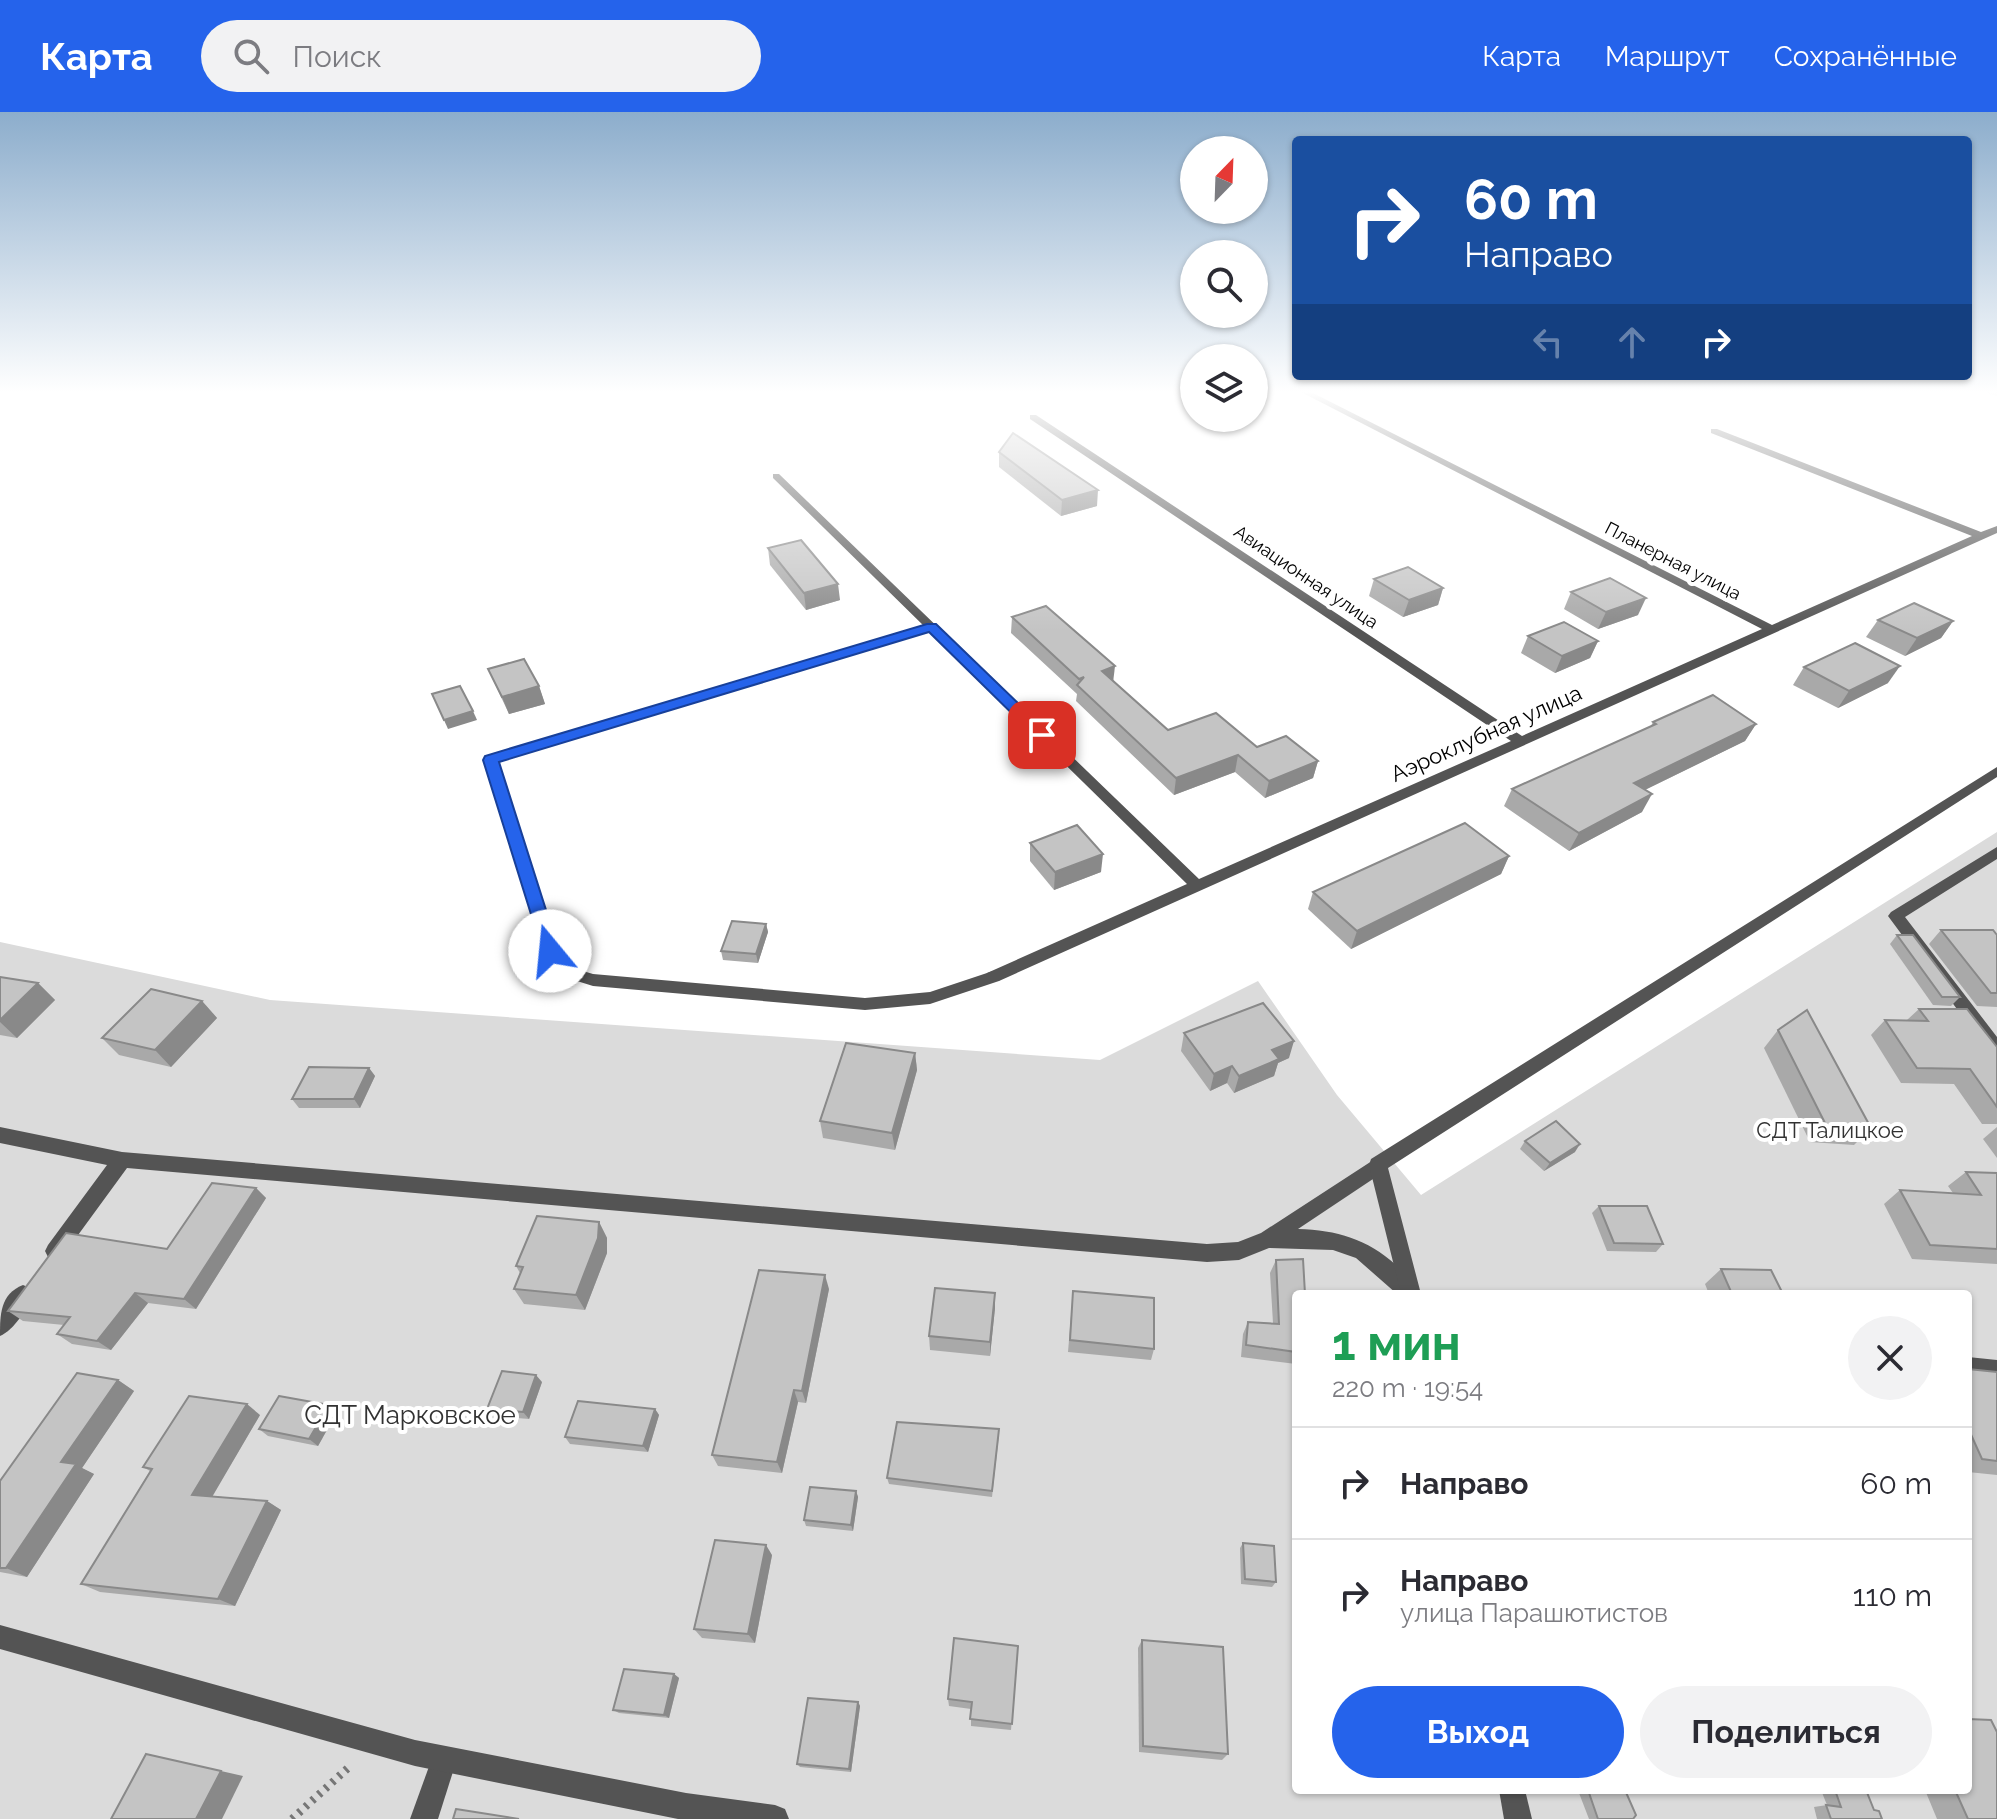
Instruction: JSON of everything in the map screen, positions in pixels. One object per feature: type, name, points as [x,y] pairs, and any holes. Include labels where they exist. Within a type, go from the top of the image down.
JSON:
[{"type":"street","name":"Авиационная улица","points":[[1115,472],[1519,740]]},
{"type":"street","name":"Планерная улица","points":[[1462,472],[1769,628]]},
{"type":"street","points":[[1817,472],[1981,536]]},
{"type":"street","points":[[776,476],[1198,886]]},
{"type":"street","name":"Аэроклубная улица","points":[[932,627],[491,760],[550,951],[567,972],[593,980],[865,1004],[908,1004],[940,998],[1997,529]]},
{"type":"street","points":[[0,1135],[122,1160],[1207,1253],[1239,1251],[1268,1239],[1378,1165],[1997,771]]},
{"type":"street","points":[[1997,852],[1896,916],[1997,1050]]},
{"type":"street","points":[[0,1326],[122,1160]]},
{"type":"street","points":[[1378,1165],[1409,1290]]},
{"type":"street","points":[[1268,1239],[1320,1237],[1352,1244],[1381,1261],[1406,1290]]},
{"type":"street","points":[[1972,1368],[1997,1371]]},
{"type":"street","points":[[0,1637],[444,1759],[686,1807],[775,1819]]},
{"type":"street","points":[[424,1819],[444,1759]]},
{"type":"street","points":[[1513,1794],[1518,1819]]},
{"type":"path","points":[[292,1819],[379,1740]]},
{"type":"green space","name":"СДТ Марковское","points":[[1997,832],[1997,1819],[0,1819],[0,942],[270,1000],[1100,1060],[1258,981],[1337,1095],[1421,1195]]},
{"type":"building","points":[[1025,472],[1071,472],[1098,490],[1062,500]]},
{"type":"building","points":[[801,540],[838,584],[804,593],[768,548]]},
{"type":"building","points":[[1408,567],[1443,588],[1409,600],[1374,579]]},
{"type":"building","points":[[1610,578],[1646,598],[1606,612],[1571,592]]},
{"type":"building","points":[[1914,603],[1953,621],[1917,638],[1878,620]]},
{"type":"building","points":[[1046,606],[1115,666],[1102,671],[1168,730],[1216,713],[1257,747],[1286,736],[1318,761],[1269,781],[1238,755],[1176,778],[1077,685],[1084,677],[1079,679],[1012,617]]},
{"type":"building","points":[[1564,622],[1598,641],[1562,656],[1528,636]]},
{"type":"building","points":[[1855,643],[1900,666],[1849,691],[1804,667]]},
{"type":"building","points":[[524,659],[539,686],[502,697],[488,669]]},
{"type":"building","points":[[460,686],[473,711],[444,720],[432,694]]},
{"type":"building","points":[[1713,695],[1756,724],[1634,783],[1652,794],[1579,833],[1512,789],[1656,724],[1653,722]]},
{"type":"building","points":[[1465,823],[1509,856],[1357,931],[1313,892]]},
{"type":"building","points":[[1077,825],[1103,854],[1055,872],[1030,843]]},
{"type":"building","points":[[732,921],[766,924],[756,954],[721,951]]},
{"type":"building","points":[[1941,930],[1993,930],[1997,935],[1997,993],[1991,993]]},
{"type":"building","points":[[1897,935],[1913,935],[1960,997],[1942,997]]},
{"type":"building","points":[[0,977],[38,983],[0,1020]]},
{"type":"building","points":[[151,989],[202,1001],[155,1050],[102,1038]]},
{"type":"building","points":[[1263,1003],[1294,1041],[1272,1050],[1279,1059],[1239,1076],[1232,1066],[1214,1074],[1184,1033]]},
{"type":"building","points":[[1919,1009],[1967,1009],[1997,1047],[1997,1107],[1970,1069],[1917,1068],[1885,1020],[1928,1021]]},
{"type":"building","points":[[1807,1010],[1871,1128],[1826,1125],[1778,1030]]},
{"type":"building","points":[[846,1043],[915,1053],[892,1133],[820,1121]]},
{"type":"building","points":[[309,1067],[369,1068],[354,1099],[292,1099]]},
{"type":"building","points":[[1556,1121],[1580,1144],[1550,1163],[1525,1141]]},
{"type":"building","points":[[1966,1172],[1997,1173],[1997,1249],[1930,1245],[1900,1190],[1981,1195]]},
{"type":"building","points":[[212,1183],[256,1188],[184,1299],[135,1293],[97,1341],[57,1334],[70,1317],[8,1311],[66,1233],[167,1249]]},
{"type":"building","points":[[1599,1206],[1647,1206],[1663,1244],[1614,1243]]},
{"type":"building","points":[[537,1216],[599,1222],[598,1238],[576,1295],[514,1289],[523,1267],[516,1266]]},
{"type":"building","points":[[1303,1259],[1305,1290],[1292,1290],[1292,1351],[1246,1345],[1248,1322],[1279,1324],[1276,1260]]},
{"type":"building","points":[[1721,1269],[1771,1270],[1781,1290],[1730,1290]]},
{"type":"building","points":[[759,1270],[825,1275],[802,1391],[794,1390],[777,1462],[712,1455]]},
{"type":"building","points":[[935,1288],[995,1293],[990,1342],[929,1336]]},
{"type":"building","points":[[1073,1291],[1154,1298],[1154,1349],[1070,1340]]},
{"type":"building","points":[[1972,1369],[1997,1372],[1997,1461],[1982,1459],[1972,1437]]},
{"type":"building","points":[[502,1371],[536,1375],[523,1412],[487,1409]]},
{"type":"building","points":[[77,1373],[118,1380],[61,1462],[76,1464],[6,1568],[0,1568],[0,1481]]},
{"type":"building","points":[[189,1396],[247,1404],[192,1495],[267,1501],[218,1599],[81,1584],[152,1469],[143,1467]]},
{"type":"building","points":[[279,1396],[329,1405],[309,1439],[259,1429]]},
{"type":"building","points":[[578,1401],[655,1409],[643,1446],[565,1437]]},
{"type":"building","points":[[897,1422],[999,1429],[992,1491],[887,1478]]},
{"type":"building","points":[[810,1487],[856,1491],[851,1525],[804,1520]]},
{"type":"building","points":[[715,1540],[766,1545],[748,1634],[694,1629]]},
{"type":"building","points":[[1243,1543],[1274,1546],[1276,1582],[1245,1579]]},
{"type":"building","points":[[954,1638],[1018,1646],[1012,1724],[970,1719],[972,1702],[948,1699]]},
{"type":"building","points":[[1142,1640],[1223,1647],[1228,1754],[1143,1746]]},
{"type":"building","points":[[624,1669],[674,1674],[664,1715],[613,1710]]},
{"type":"building","points":[[808,1698],[858,1702],[849,1769],[797,1764]]},
{"type":"building","points":[[1972,1719],[1991,1720],[1997,1732],[1997,1819],[1968,1819],[1957,1794],[1972,1794]]},
{"type":"building","points":[[146,1754],[221,1771],[196,1819],[111,1819]]},
{"type":"building","points":[[1589,1794],[1627,1794],[1636,1815],[1633,1819],[1598,1819]]},
{"type":"building","points":[[1836,1794],[1868,1794],[1874,1810],[1879,1811],[1882,1819],[1831,1819],[1826,1805],[1841,1807]]},
{"type":"building","points":[[456,1809],[519,1819],[453,1819]]},
{"type":"route","points":[[550,951],[491,760],[932,627],[1042,735]]},
{"type":"park label","name":"СДТ Талицкое","points":[[1830,1130]]}]
